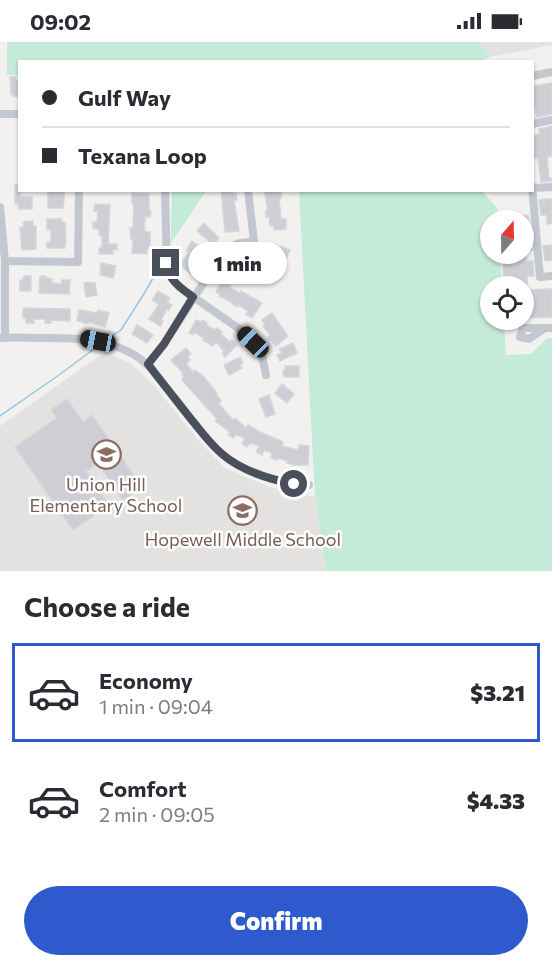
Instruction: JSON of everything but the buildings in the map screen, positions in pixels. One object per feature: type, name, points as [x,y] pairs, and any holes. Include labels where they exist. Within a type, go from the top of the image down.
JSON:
[{"type":"street","points":[[534,75],[552,72]]},
{"type":"street","points":[[0,114],[18,114]]},
{"type":"street","points":[[534,124],[552,120]]},
{"type":"street","points":[[534,187],[552,187]]},
{"type":"street","points":[[5,261],[78,262],[79,192]]},
{"type":"street","points":[[165,192],[167,272],[179,287],[238,328],[253,342],[262,356],[266,375]]},
{"type":"street","points":[[148,364],[164,344],[216,262],[225,252],[240,242],[254,242],[249,192]]},
{"type":"street","points":[[533,192],[540,277],[552,276]]},
{"type":"street","points":[[0,207],[5,261],[3,338],[81,338],[114,346],[132,354],[148,364],[206,438],[221,453],[257,474],[274,480],[309,485]]},
{"type":"shaded area","points":[[480,42],[552,42],[552,45],[490,57]]},
{"type":"shaded area","name":"Union Hill Elementary School","points":[[105,352],[130,363],[154,385],[199,441],[226,469],[270,487],[315,497],[326,571],[0,571],[0,426]]},
{"type":"green space","points":[[7,42],[480,42],[490,57],[483,60],[18,60],[18,75],[7,75]]},
{"type":"green space","points":[[172,192],[205,192],[171,243]]},
{"type":"green space","points":[[299,192],[483,192],[497,210],[480,210],[480,264],[501,264],[501,276],[480,276],[480,330],[505,330],[506,355],[531,354],[547,338],[552,338],[552,571],[326,571],[315,497]]},
{"type":"waterway","points":[[112,336],[121,330],[159,268]]},
{"type":"waterway","points":[[0,416],[94,349]]},
{"type":"place","name":"Union Hill Elementary School","points":[[106,455]]},
{"type":"place","name":"Hopewell Middle School","points":[[243,510]]},
{"type":"route","points":[[166,263],[167,272],[171,278],[193,297],[164,344],[148,364],[206,438],[221,453],[257,474],[294,484]]}]
